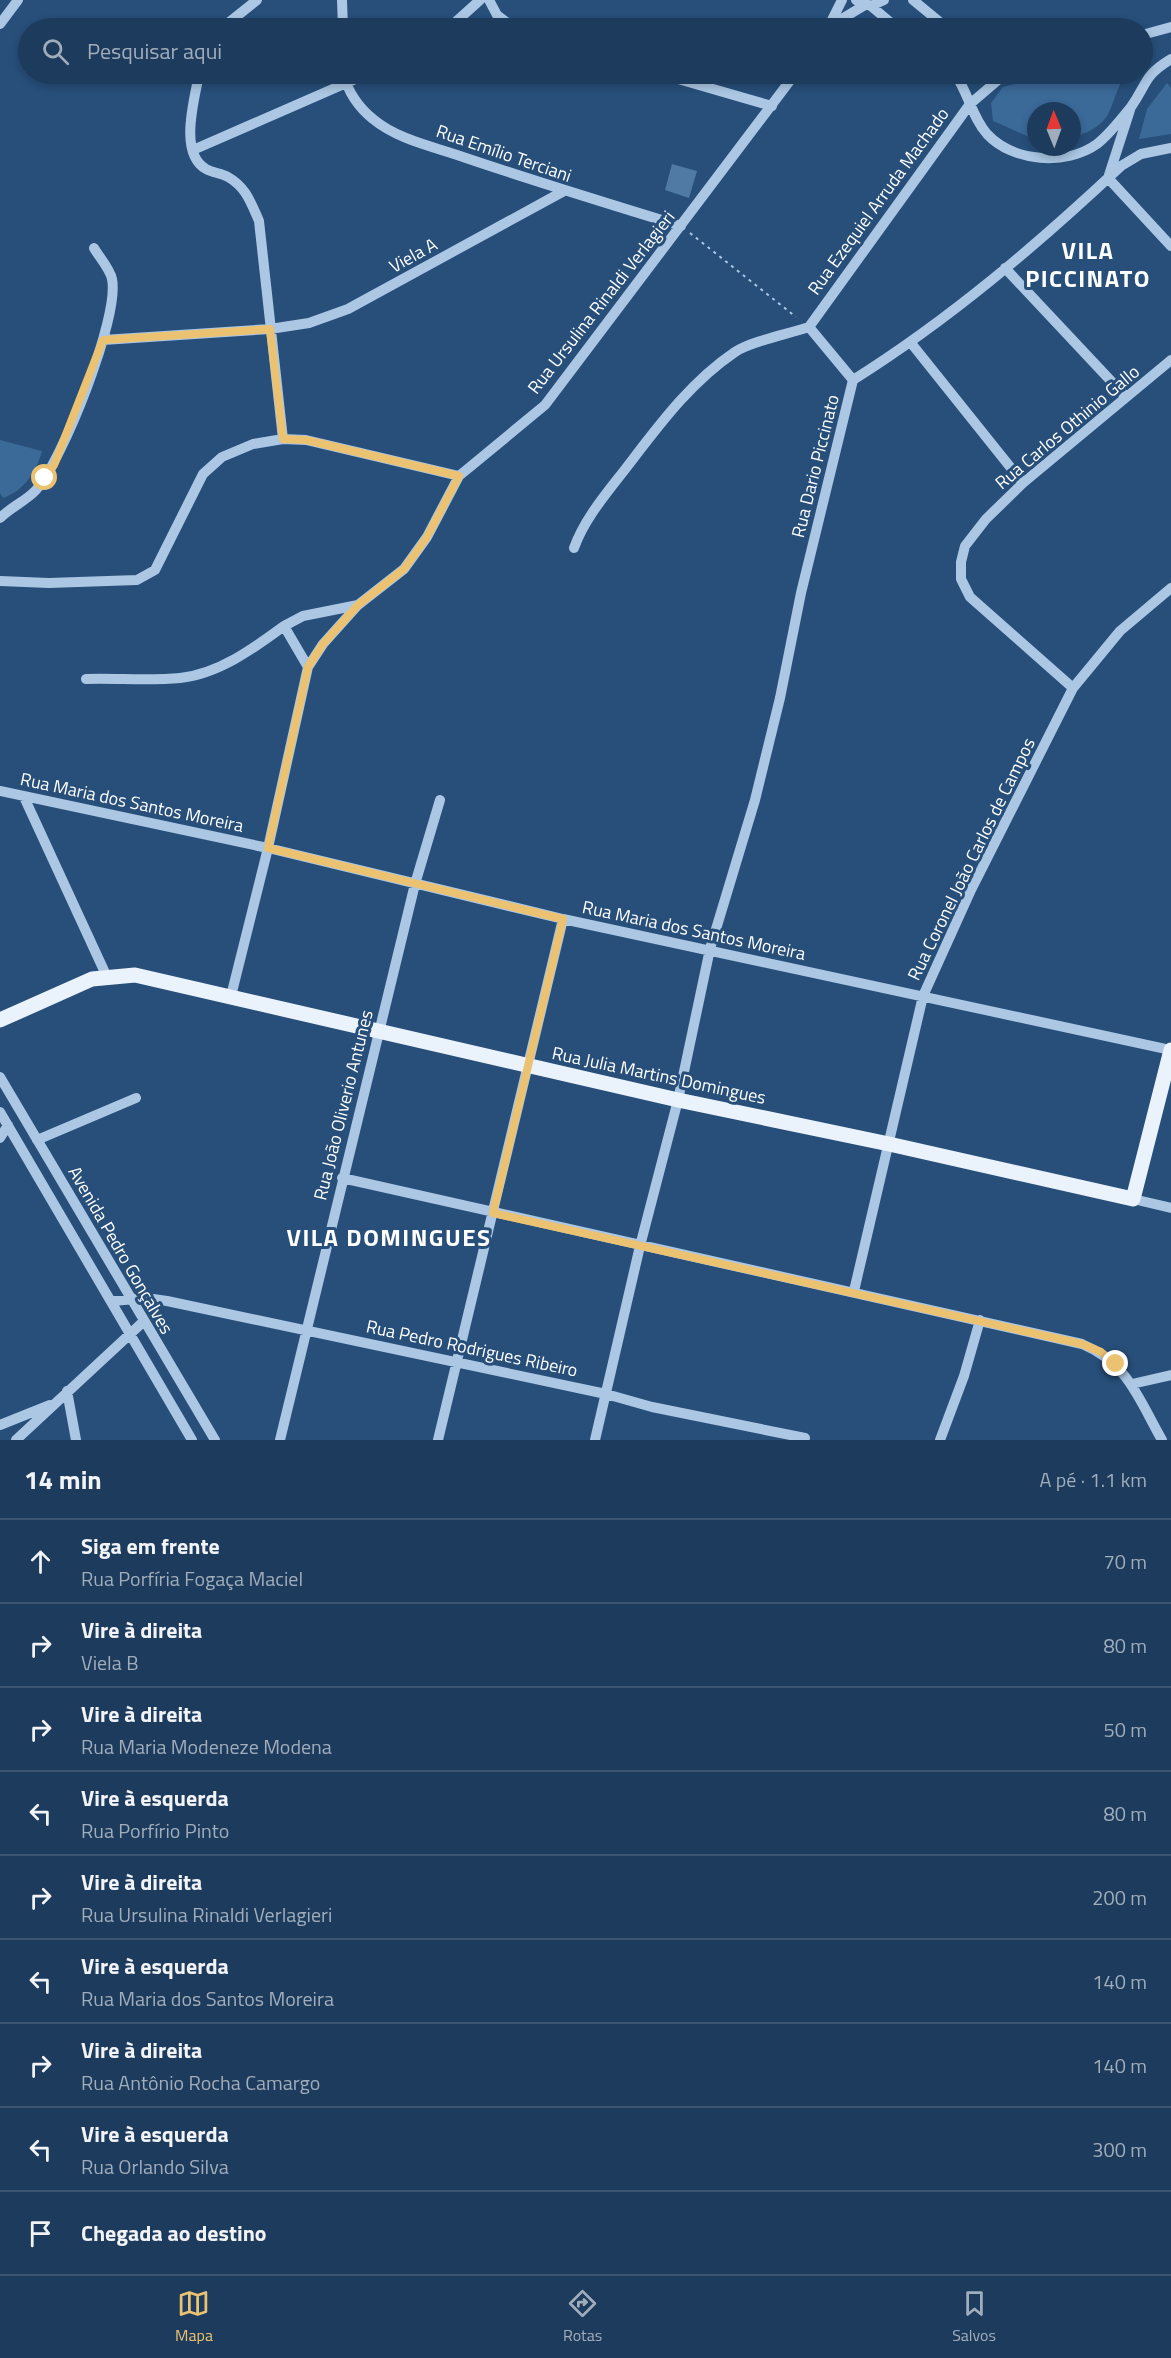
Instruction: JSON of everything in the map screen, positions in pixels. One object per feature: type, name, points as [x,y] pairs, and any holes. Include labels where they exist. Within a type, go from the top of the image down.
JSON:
[{"type":"main road","name":"Rua Julia Martins Domingues","points":[[0,1020],[66,988],[92,979],[135,975],[678,1100],[889,1143],[1133,1199]]},
{"type":"main road","points":[[1133,1199],[1171,1050]]},
{"type":"street","points":[[0,24],[18,0]]},
{"type":"street","points":[[234,18],[257,0]]},
{"type":"street","points":[[342,0],[343,18]]},
{"type":"street","points":[[460,18],[480,0]]},
{"type":"street","points":[[489,0],[501,18]]},
{"type":"street","points":[[833,18],[842,0]]},
{"type":"street","points":[[843,18],[864,4],[884,0]]},
{"type":"street","points":[[913,0],[935,18]]},
{"type":"street","points":[[864,4],[883,18]]},
{"type":"street","points":[[1153,32],[1171,27]]},
{"type":"street","points":[[1153,72],[1171,59]]},
{"type":"street","points":[[197,84],[189,130],[193,150],[204,169],[228,177],[246,191],[259,221],[283,439]]},
{"type":"street","points":[[193,150],[334,84]]},
{"type":"street","name":"Rua Emílio Terciani","points":[[348,84],[373,119],[400,135],[564,191],[681,226]]},
{"type":"street","points":[[696,84],[772,106]]},
{"type":"street","name":"Rua Ursulina Rinaldi Verlagieri","points":[[231,996],[268,848],[308,667],[323,644],[358,605],[404,569],[427,537],[459,476],[545,405],[788,84]]},
{"type":"street","points":[[961,84],[985,132],[999,146],[1015,154],[1040,158],[1074,154],[1097,143],[1131,106]]},
{"type":"street","name":"Rua Ezequiel Arruda Machado","points":[[809,327],[970,104],[993,84]]},
{"type":"street","points":[[1143,84],[1131,106],[1108,178],[1171,246]]},
{"type":"street","name":"Rua Dario Piccinato","points":[[595,1440],[640,1246],[678,1100],[710,949],[761,777],[780,698],[801,592],[853,380],[911,343],[1005,268],[1121,166],[1142,154],[1171,148]]},
{"type":"street","name":"Viela A","points":[[103,340],[270,329],[309,323],[348,309],[564,191]]},
{"type":"street","points":[[2,512],[35,491],[54,465],[103,340],[113,296],[112,278],[94,248]]},
{"type":"street","points":[[1005,268],[1126,398]]},
{"type":"street","points":[[574,548],[579,533],[614,483],[674,407],[702,379],[737,351],[809,327],[853,380]]},
{"type":"street","points":[[911,343],[1023,483]]},
{"type":"street","name":"Rua Carlos Othinio Gallo","points":[[1072,688],[970,597],[962,579],[961,562],[964,546],[986,519],[1023,483],[1171,360]]},
{"type":"street","points":[[0,581],[93,582],[137,580],[147,576],[155,570],[203,474],[222,457],[253,444],[283,439],[306,440],[459,476]]},
{"type":"street","name":"Rua Coronel João Carlos de Campos","points":[[854,1292],[923,996],[970,890],[1072,688],[1120,631],[1171,588]]},
{"type":"street","points":[[86,679],[182,678],[215,669],[249,652],[284,626],[303,616],[358,605]]},
{"type":"street","points":[[284,626],[308,667]]},
{"type":"street","name":"Rua Maria dos Santos Moreira","points":[[0,791],[268,848],[563,919],[1171,1050]]},
{"type":"street","points":[[24,797],[107,977]]},
{"type":"street","name":"Rua João Oliverio Antunes","points":[[280,1440],[414,884],[440,800]]},
{"type":"street","points":[[438,1440],[563,919]]},
{"type":"street","name":"Avenida Pedro Gonçalves","points":[[0,1077],[143,1322],[215,1440]]},
{"type":"street","points":[[37,1140],[135,1098]]},
{"type":"street","name":"Avenida Pedro Gonçalves","points":[[0,1112],[113,1301],[192,1440]]},
{"type":"street","points":[[0,1138],[8,1125]]},
{"type":"street","points":[[342,1178],[1082,1344],[1101,1352],[1116,1364],[1131,1384],[1162,1440]]},
{"type":"street","points":[[1133,1199],[1171,1208]]},
{"type":"street","name":"Rua Pedro Rodrigues Ribeiro","points":[[113,1301],[131,1298],[167,1301],[606,1394],[652,1407],[805,1438]]},
{"type":"street","points":[[940,1440],[964,1376],[980,1320]]},
{"type":"street","points":[[16,1440],[143,1322]]},
{"type":"street","points":[[1131,1384],[1171,1375]]},
{"type":"street","points":[[67,1391],[76,1440]]},
{"type":"street","points":[[0,1425],[55,1403]]},
{"type":"path","points":[[681,226],[809,327]]},
{"type":"shaded area","points":[[1167,83],[1171,88],[1171,134],[1139,139],[1147,109]]},
{"type":"shaded area","points":[[1015,84],[1120,84],[1104,121],[1081,134],[1081,102],[1027,102],[1027,136],[993,121],[991,103],[1003,87]]},
{"type":"shaded area","points":[[0,440],[42,451],[28,480],[17,491],[3,498],[0,493]]},
{"type":"building","points":[[672,164],[697,171],[689,198],[665,190]]},
{"type":"district","name":"VILA PICCINATO","points":[[1088,264]]},
{"type":"district","name":"VILA DOMINGUES","points":[[389,1237]]},
{"type":"route","points":[[45,478],[54,465],[103,340],[270,329],[283,439],[306,440],[459,476],[427,537],[404,569],[384,587],[358,605],[323,644],[308,667],[268,848],[563,919],[493,1213],[1082,1344],[1101,1352],[1116,1364]]}]
